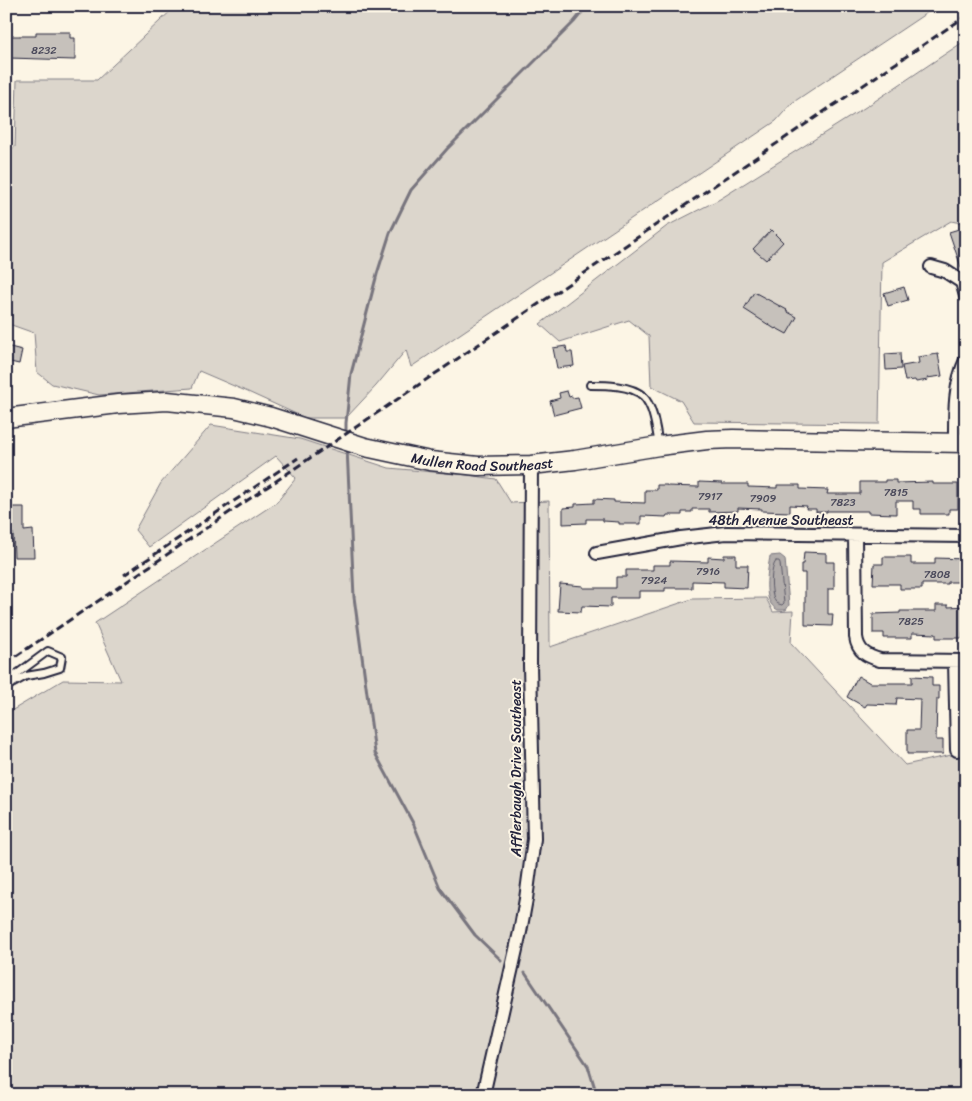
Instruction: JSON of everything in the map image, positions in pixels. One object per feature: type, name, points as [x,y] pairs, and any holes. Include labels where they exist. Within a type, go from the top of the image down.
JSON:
[{"type":"street","points":[[931,267],[945,271],[962,282],[966,296]]},
{"type":"street","points":[[960,442],[955,408],[962,369],[966,360]]},
{"type":"street","name":"Mullen Road Southeast","points":[[6,418],[118,404],[168,401],[234,408],[271,417],[365,447],[430,461],[494,466],[531,466],[659,446],[733,439],[960,442]]},
{"type":"street","name":"Afflerbaugh Drive Southeast","points":[[483,1095],[520,932],[534,839],[530,665],[531,466]]},
{"type":"street","name":"48th Avenue Southeast","points":[[597,553],[681,538],[726,533],[966,536]]},
{"type":"street","points":[[855,535],[857,642],[867,656],[880,660],[961,661],[957,750]]},
{"type":"lane","points":[[590,385],[611,385],[625,388],[643,396],[654,420],[659,446]]},
{"type":"lane","points":[[6,682],[48,651],[62,657],[60,668],[26,676],[6,687]]},
{"type":"shaded area","points":[[176,6],[937,6],[792,103],[776,121],[411,367],[406,350],[346,418],[305,418],[199,371],[192,388],[99,395],[52,384],[37,372],[34,333],[6,323],[6,152],[15,147],[17,80],[97,80]]},
{"type":"shaded area","points":[[966,40],[966,224],[951,221],[882,262],[879,424],[694,422],[681,401],[651,386],[649,336],[629,320],[560,342],[540,324],[667,226],[720,199],[872,103]]},
{"type":"shaded area","points":[[211,425],[300,439],[389,468],[496,479],[511,503],[549,501],[550,647],[692,599],[766,598],[773,612],[793,611],[791,643],[905,765],[956,754],[966,754],[966,1095],[71,1095],[68,1092],[6,1093],[6,714],[63,680],[121,681],[95,623],[277,502],[296,478],[276,456],[149,547],[135,530],[161,483]]},
{"type":"water","points":[[780,555],[785,559],[789,605],[786,610],[778,610],[773,606],[769,601],[767,589],[770,556]]},
{"type":"building","points":[[36,32],[70,32],[70,38],[75,38],[75,60],[9,58],[9,36],[36,36]]},
{"type":"building","points":[[962,228],[966,239],[966,275],[963,273],[949,232]]},
{"type":"building","points":[[771,230],[783,242],[766,260],[753,249]]},
{"type":"building","points":[[904,287],[908,300],[888,306],[884,293]]},
{"type":"building","points":[[754,292],[797,317],[787,334],[775,329],[744,309]]},
{"type":"building","points":[[6,346],[22,350],[19,364],[6,361]]},
{"type":"building","points":[[566,346],[567,352],[572,352],[574,366],[557,368],[553,348]]},
{"type":"building","points":[[900,353],[901,369],[886,370],[885,354]]},
{"type":"building","points":[[938,354],[942,376],[916,382],[915,380],[905,381],[902,366],[919,363],[918,357]]},
{"type":"building","points":[[567,391],[569,397],[578,397],[581,408],[554,415],[550,401],[560,398],[559,393]]},
{"type":"building","points":[[885,480],[896,480],[896,483],[933,482],[933,484],[958,484],[958,509],[949,509],[949,514],[921,514],[921,509],[913,509],[913,501],[896,501],[896,514],[868,513],[868,511],[816,512],[816,509],[806,509],[807,506],[790,505],[790,512],[738,508],[738,511],[709,512],[709,509],[692,509],[692,512],[682,512],[682,515],[667,515],[666,517],[641,516],[641,524],[619,524],[619,522],[603,521],[603,519],[586,519],[586,523],[563,524],[563,508],[575,507],[575,504],[594,503],[594,499],[645,503],[645,490],[657,490],[657,485],[699,487],[699,482],[748,484],[748,487],[777,488],[777,485],[800,485],[800,489],[828,490],[827,494],[860,494],[860,482],[885,482]]},
{"type":"building","points":[[10,507],[24,507],[24,531],[33,530],[34,557],[14,557],[13,533],[6,533],[6,523],[8,523]]},
{"type":"building","points":[[804,552],[826,553],[826,562],[834,562],[834,589],[828,589],[828,614],[833,614],[832,626],[805,625],[805,573],[801,573]]},
{"type":"building","points":[[724,555],[736,555],[736,565],[748,565],[747,588],[724,587],[724,582],[692,581],[692,588],[665,588],[665,591],[639,591],[639,598],[611,598],[611,607],[582,606],[581,612],[558,611],[560,584],[583,586],[583,588],[616,588],[616,577],[626,577],[626,570],[653,570],[653,565],[670,565],[670,561],[708,562],[708,557],[724,558]]},
{"type":"building","points":[[883,557],[911,557],[911,564],[935,564],[935,558],[966,559],[966,582],[922,584],[922,589],[900,589],[900,584],[873,584],[874,564],[883,564]]},
{"type":"building","points":[[936,605],[948,605],[948,607],[966,606],[966,632],[963,632],[963,638],[936,638],[936,634],[912,633],[912,638],[884,638],[884,633],[873,633],[873,614],[900,613],[900,611],[936,611]]},
{"type":"building","points":[[858,676],[870,683],[912,683],[912,676],[932,677],[932,686],[939,686],[936,740],[943,740],[943,754],[907,754],[907,730],[919,730],[920,699],[897,698],[896,705],[867,704],[865,707],[847,697]]},
{"type":"waterway","points":[[346,434],[351,374],[377,274],[390,233],[411,190],[447,149],[574,22],[587,6]]},
{"type":"waterway","points":[[347,448],[354,597],[375,753],[414,825],[440,888],[475,935],[501,960]]},
{"type":"waterway","points":[[525,973],[588,1066],[597,1095]]},
{"type":"railway","points":[[6,663],[966,16]]},
{"type":"railway","points":[[124,575],[298,458]]}]
